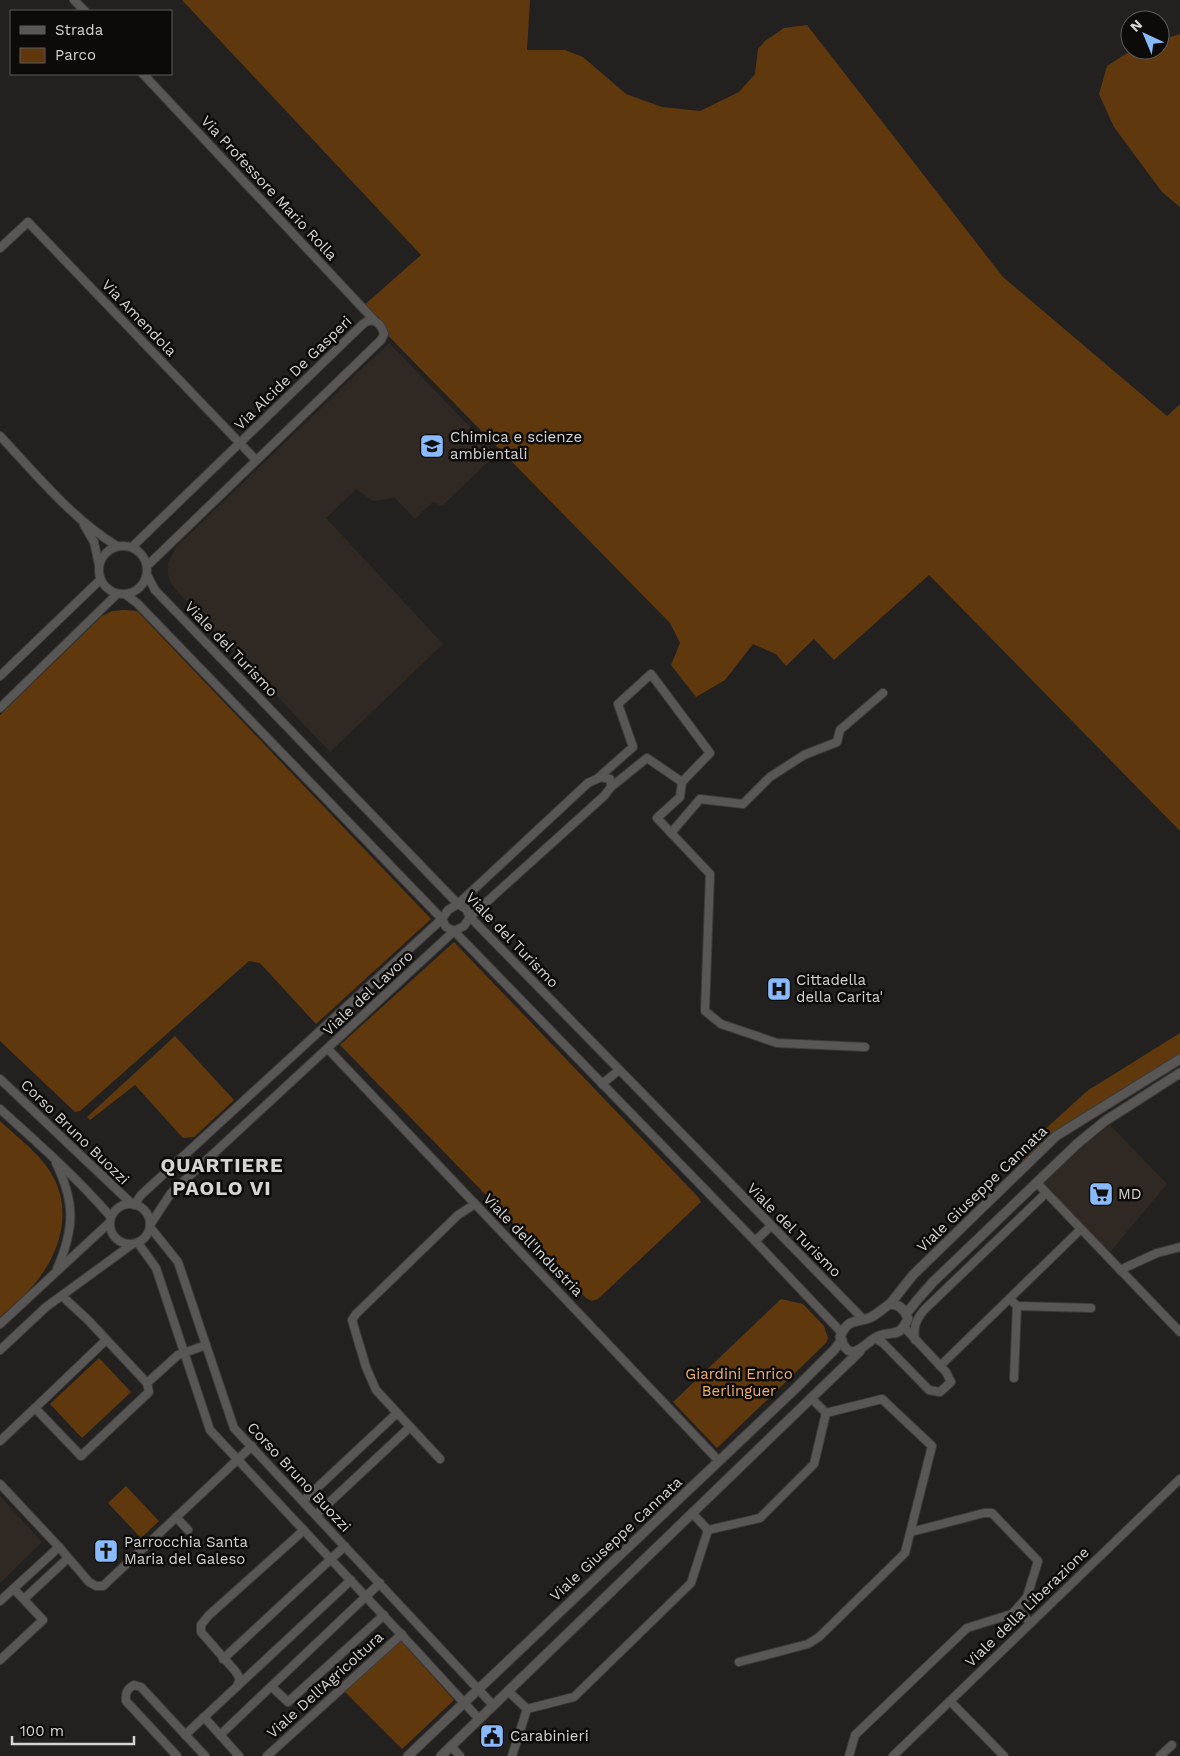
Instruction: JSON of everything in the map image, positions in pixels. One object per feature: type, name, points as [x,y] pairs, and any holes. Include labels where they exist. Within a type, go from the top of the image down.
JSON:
[{"type":"street","points":[[74,0],[84,10]]},
{"type":"street","name":"Via Professore Mario Rolla","points":[[144,75],[374,320]]},
{"type":"street","name":"Via Amendola","points":[[0,248],[28,222],[256,460]]},
{"type":"street","name":"Via Alcide De Gasperi","points":[[132,547],[363,324],[374,320],[382,328],[384,334],[381,340],[256,460],[147,571]]},
{"type":"street","points":[[0,436],[80,519],[102,537],[118,546],[132,547],[142,555],[147,571],[139,588],[121,594],[0,708]]},
{"type":"street","points":[[80,519],[94,542],[100,580],[110,591],[121,594],[144,611],[442,919],[446,927],[454,932],[755,1241],[842,1337],[847,1348],[852,1351],[860,1351]]},
{"type":"street","points":[[99,565],[105,552],[118,546]]},
{"type":"street","name":"Viale del Turismo","points":[[147,571],[155,590],[458,904],[466,909],[470,916],[618,1070],[863,1319]]},
{"type":"street","points":[[0,676],[100,580]]},
{"type":"street","name":"Viale del Lavoro","points":[[133,1204],[442,919],[448,910],[458,904],[588,784],[598,778],[633,747],[618,704],[651,674],[710,753],[682,782],[647,758],[611,787],[604,796],[470,916],[464,926],[454,932],[171,1193],[150,1226]]},
{"type":"street","points":[[672,833],[700,799],[743,804],[770,777],[804,755],[837,742],[840,730],[883,693]]},
{"type":"street","points":[[598,778],[610,778],[611,787]]},
{"type":"street","points":[[682,782],[680,797],[657,818],[710,874],[705,1011],[721,1024],[777,1043],[865,1047]]},
{"type":"street","name":"Viale dell'Industria","points":[[328,1049],[718,1460]]},
{"type":"street","name":"Viale Giuseppe Cannata","points":[[408,1756],[796,1388],[834,1350],[848,1324],[855,1320],[870,1318],[890,1304],[913,1275],[1056,1136],[1180,1058]]},
{"type":"street","points":[[602,1084],[618,1070]]},
{"type":"street","points":[[906,1314],[918,1298],[934,1282],[1077,1144],[1105,1121],[1180,1073]]},
{"type":"street","name":"Corso Bruno Buozzi","points":[[0,1079],[133,1204]]},
{"type":"street","points":[[0,1109],[53,1156],[90,1193],[110,1220],[113,1236],[118,1241],[135,1244],[156,1268],[210,1430],[402,1634],[478,1720]]},
{"type":"street","points":[[53,1156],[68,1188],[70,1207],[70,1226],[65,1248],[56,1272]]},
{"type":"street","points":[[1036,1183],[1180,1332]]},
{"type":"street","points":[[915,1340],[914,1331],[917,1319],[924,1310],[1046,1193]]},
{"type":"street","points":[[0,1324],[110,1220],[120,1207],[133,1204],[145,1212],[150,1226],[148,1234],[46,1307],[0,1350]]},
{"type":"street","points":[[440,1459],[376,1390],[366,1366],[352,1320],[451,1222],[474,1204]]},
{"type":"street","name":"Corso Bruno Buozzi","points":[[150,1226],[178,1262],[234,1428],[493,1705]]},
{"type":"street","points":[[755,1241],[771,1226]]},
{"type":"street","points":[[940,1366],[1081,1229]]},
{"type":"street","points":[[1120,1270],[1156,1253],[1180,1247]]},
{"type":"street","points":[[35,1408],[81,1456],[149,1392],[147,1383],[62,1296]]},
{"type":"street","points":[[1010,1299],[1017,1306],[1091,1308]]},
{"type":"street","points":[[441,1756],[860,1351],[875,1338],[884,1334],[898,1332],[904,1327],[908,1319],[906,1314],[901,1307],[896,1304],[890,1304]]},
{"type":"street","points":[[1014,1378],[1017,1306]]},
{"type":"street","points":[[875,1338],[883,1343],[929,1390],[940,1392],[951,1382],[946,1372],[904,1327]]},
{"type":"street","points":[[0,1441],[106,1340]]},
{"type":"street","points":[[147,1383],[175,1357],[206,1345]]},
{"type":"street","points":[[811,1398],[826,1413]]},
{"type":"street","points":[[739,1662],[808,1644],[818,1637],[905,1553],[912,1532],[932,1446],[882,1399],[826,1413]]},
{"type":"street","points":[[708,1530],[760,1518],[810,1469],[814,1464],[826,1413]]},
{"type":"street","points":[[303,1501],[397,1414]]},
{"type":"street","points":[[316,1515],[410,1427]]},
{"type":"street","points":[[0,1484],[89,1582],[96,1586],[103,1586],[252,1446]]},
{"type":"street","name":"Viale della Liberazione","points":[[893,1756],[1180,1479]]},
{"type":"street","points":[[692,1513],[708,1530]]},
{"type":"street","points":[[849,1756],[855,1735],[967,1628],[1012,1614],[1017,1609],[1027,1598],[1038,1560],[992,1513],[984,1513],[912,1532]]},
{"type":"street","points":[[176,1517],[188,1530]]},
{"type":"street","points":[[237,1687],[240,1679],[236,1672],[202,1632],[201,1625],[208,1616],[304,1530]]},
{"type":"street","points":[[527,1709],[574,1697],[691,1584],[708,1530]]},
{"type":"street","points":[[224,1659],[345,1546]]},
{"type":"street","points":[[0,1601],[59,1547]]},
{"type":"street","points":[[24,1599],[68,1558]]},
{"type":"street","points":[[185,1735],[351,1580]]},
{"type":"street","points":[[220,1735],[380,1583]]},
{"type":"street","points":[[0,1660],[43,1620],[14,1588]]},
{"type":"street","points":[[1017,1609],[1031,1623]]},
{"type":"street","points":[[272,1687],[288,1702],[384,1616]]},
{"type":"street","name":"Viale Dell'Agricoltura","points":[[267,1756],[402,1634]]},
{"type":"street","points":[[177,1756],[126,1701],[125,1694],[128,1688],[134,1685],[141,1687],[205,1756]]},
{"type":"street","points":[[508,1691],[527,1709]]},
{"type":"street","points":[[950,1700],[1004,1756]]},
{"type":"street","points":[[512,1756],[527,1709]]},
{"type":"street","points":[[204,1717],[240,1756]]},
{"type":"street","points":[[1160,1756],[1172,1744]]},
{"type":"street","points":[[451,1746],[460,1756]]},
{"type":"shaded area","points":[[389,343],[496,454],[442,506],[433,502],[415,519],[395,498],[373,501],[356,489],[326,518],[443,644],[330,752],[177,591],[171,583],[168,574],[168,563],[176,547]]},
{"type":"shaded area","points":[[1110,1125],[1167,1184],[1110,1252],[1043,1183],[1082,1147]]},
{"type":"shaded area","points":[[0,1496],[42,1542],[0,1583]]},
{"type":"green space","points":[[182,0],[530,0],[527,50],[565,50],[583,57],[626,94],[662,107],[700,111],[739,92],[755,74],[758,49],[765,41],[784,28],[807,25],[1003,277],[1167,416],[1180,404],[1180,831],[929,575],[834,660],[814,639],[786,666],[776,654],[753,644],[725,680],[696,697],[671,665],[680,643],[670,623],[361,308],[421,255]]},
{"type":"green space","points":[[1180,34],[1180,207],[1162,192],[1114,127],[1099,94],[1107,66],[1120,58],[1120,60],[1170,60],[1170,37]]},
{"type":"green space","points":[[112,611],[137,611],[431,919],[316,1024],[260,963],[249,961],[80,1111],[75,1112],[0,1041],[0,715],[102,616]]},
{"type":"green space","points":[[454,942],[701,1202],[598,1299],[592,1301],[586,1298],[340,1045]]},
{"type":"green space","points":[[1180,1033],[1180,1055],[1024,1162],[1017,1155],[1087,1091]]},
{"type":"green space","points":[[175,1036],[234,1100],[194,1137],[183,1138],[135,1085],[90,1120],[87,1117]]},
{"type":"green space","points":[[0,1121],[34,1152],[51,1173],[58,1187],[63,1215],[58,1243],[45,1270],[28,1291],[0,1317]]},
{"type":"green space","name":"Giardini Enrico Berlinguer","points":[[781,1299],[803,1304],[824,1326],[828,1338],[826,1343],[717,1448],[673,1402]]},
{"type":"green space","points":[[99,1358],[131,1392],[82,1438],[50,1404]]},
{"type":"green space","points":[[126,1486],[159,1521],[141,1538],[108,1503]]},
{"type":"green space","points":[[399,1639],[454,1700],[402,1749],[343,1690]]},
{"type":"place","name":"Chimica e scienze ambientali","points":[[432,446]]},
{"type":"place","name":"Cittadella della Carita'","points":[[779,989]]},
{"type":"place","name":"MD","points":[[1101,1194]]},
{"type":"place","name":"Parrocchia Santa Maria del Galeso","points":[[106,1551]]},
{"type":"place","name":"Carabinieri","points":[[492,1736]]},
{"type":"district","name":"QUARTIERE PAOLO VI","points":[[222,1176]]}]
